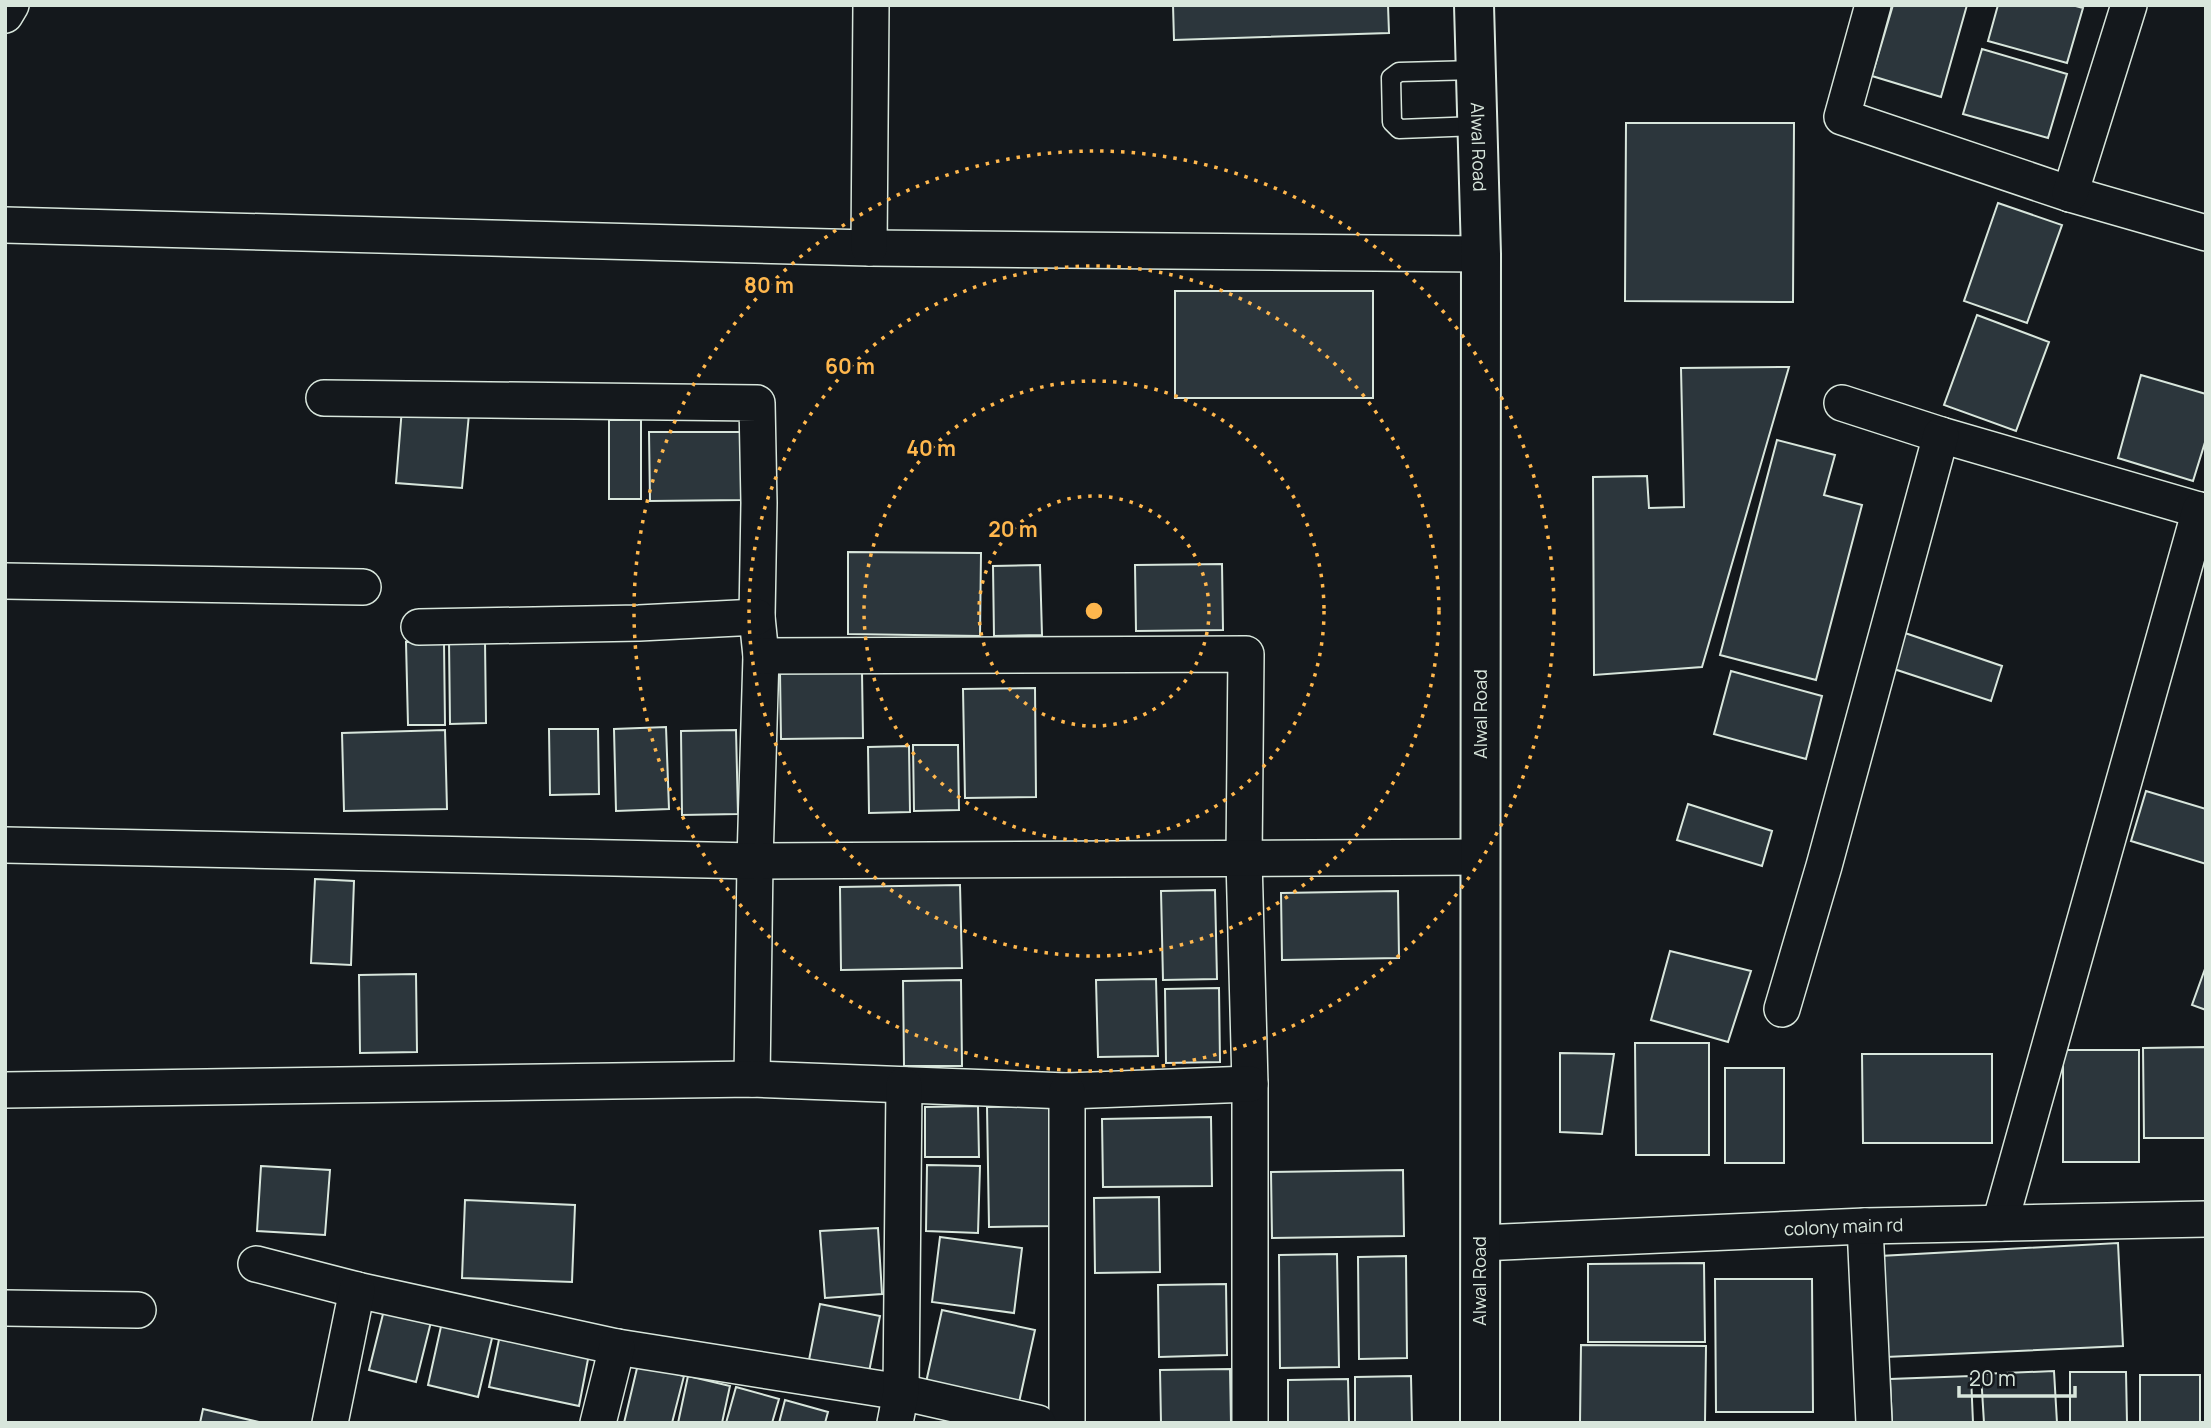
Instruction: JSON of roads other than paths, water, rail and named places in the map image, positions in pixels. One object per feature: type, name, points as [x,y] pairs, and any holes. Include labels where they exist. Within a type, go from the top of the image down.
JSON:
[{"type":"main road","name":"Alwal Road","points":[[1474,5],[1481,254],[1480,1423]]},
{"type":"street","points":[[5,15],[11,5]]},
{"type":"street","points":[[869,248],[871,5]]},
{"type":"street","points":[[1873,5],[1842,117],[2070,194],[2206,233]]},
{"type":"street","points":[[2070,194],[2129,5]]},
{"type":"street","points":[[5,225],[869,248],[1481,254]]},
{"type":"street","points":[[324,398],[757,403],[757,617],[761,656],[754,861],[752,1079]]},
{"type":"street","points":[[1842,403],[1941,435],[2203,511],[2000,1223]]},
{"type":"street","points":[[1782,1009],[1824,866],[1941,435]]},
{"type":"street","points":[[5,581],[363,587]]},
{"type":"street","points":[[419,627],[639,623],[757,617]]},
{"type":"street","points":[[761,656],[1246,654],[1244,859],[1250,1084],[1250,1423]]},
{"type":"street","points":[[5,845],[754,861],[1482,857]]},
{"type":"street","points":[[5,1090],[752,1079],[1066,1091],[1250,1084]]},
{"type":"street","points":[[898,1407],[904,1085]]},
{"type":"street","points":[[1066,1091],[1068,1423]]},
{"type":"street","name":"colony main rd","points":[[1480,1243],[1865,1226],[2206,1219]]},
{"type":"street","points":[[1865,1226],[1874,1423]]},
{"type":"street","points":[[256,1264],[357,1290],[898,1407],[1038,1423]]},
{"type":"street","points":[[330,1423],[357,1290]]},
{"type":"street","points":[[5,1308],[138,1310]]},
{"type":"street","points":[[598,1423],[617,1347]]},
{"type":"lane","points":[[1476,70],[1399,72],[1391,78],[1392,122],[1399,129],[1477,126]]}]
